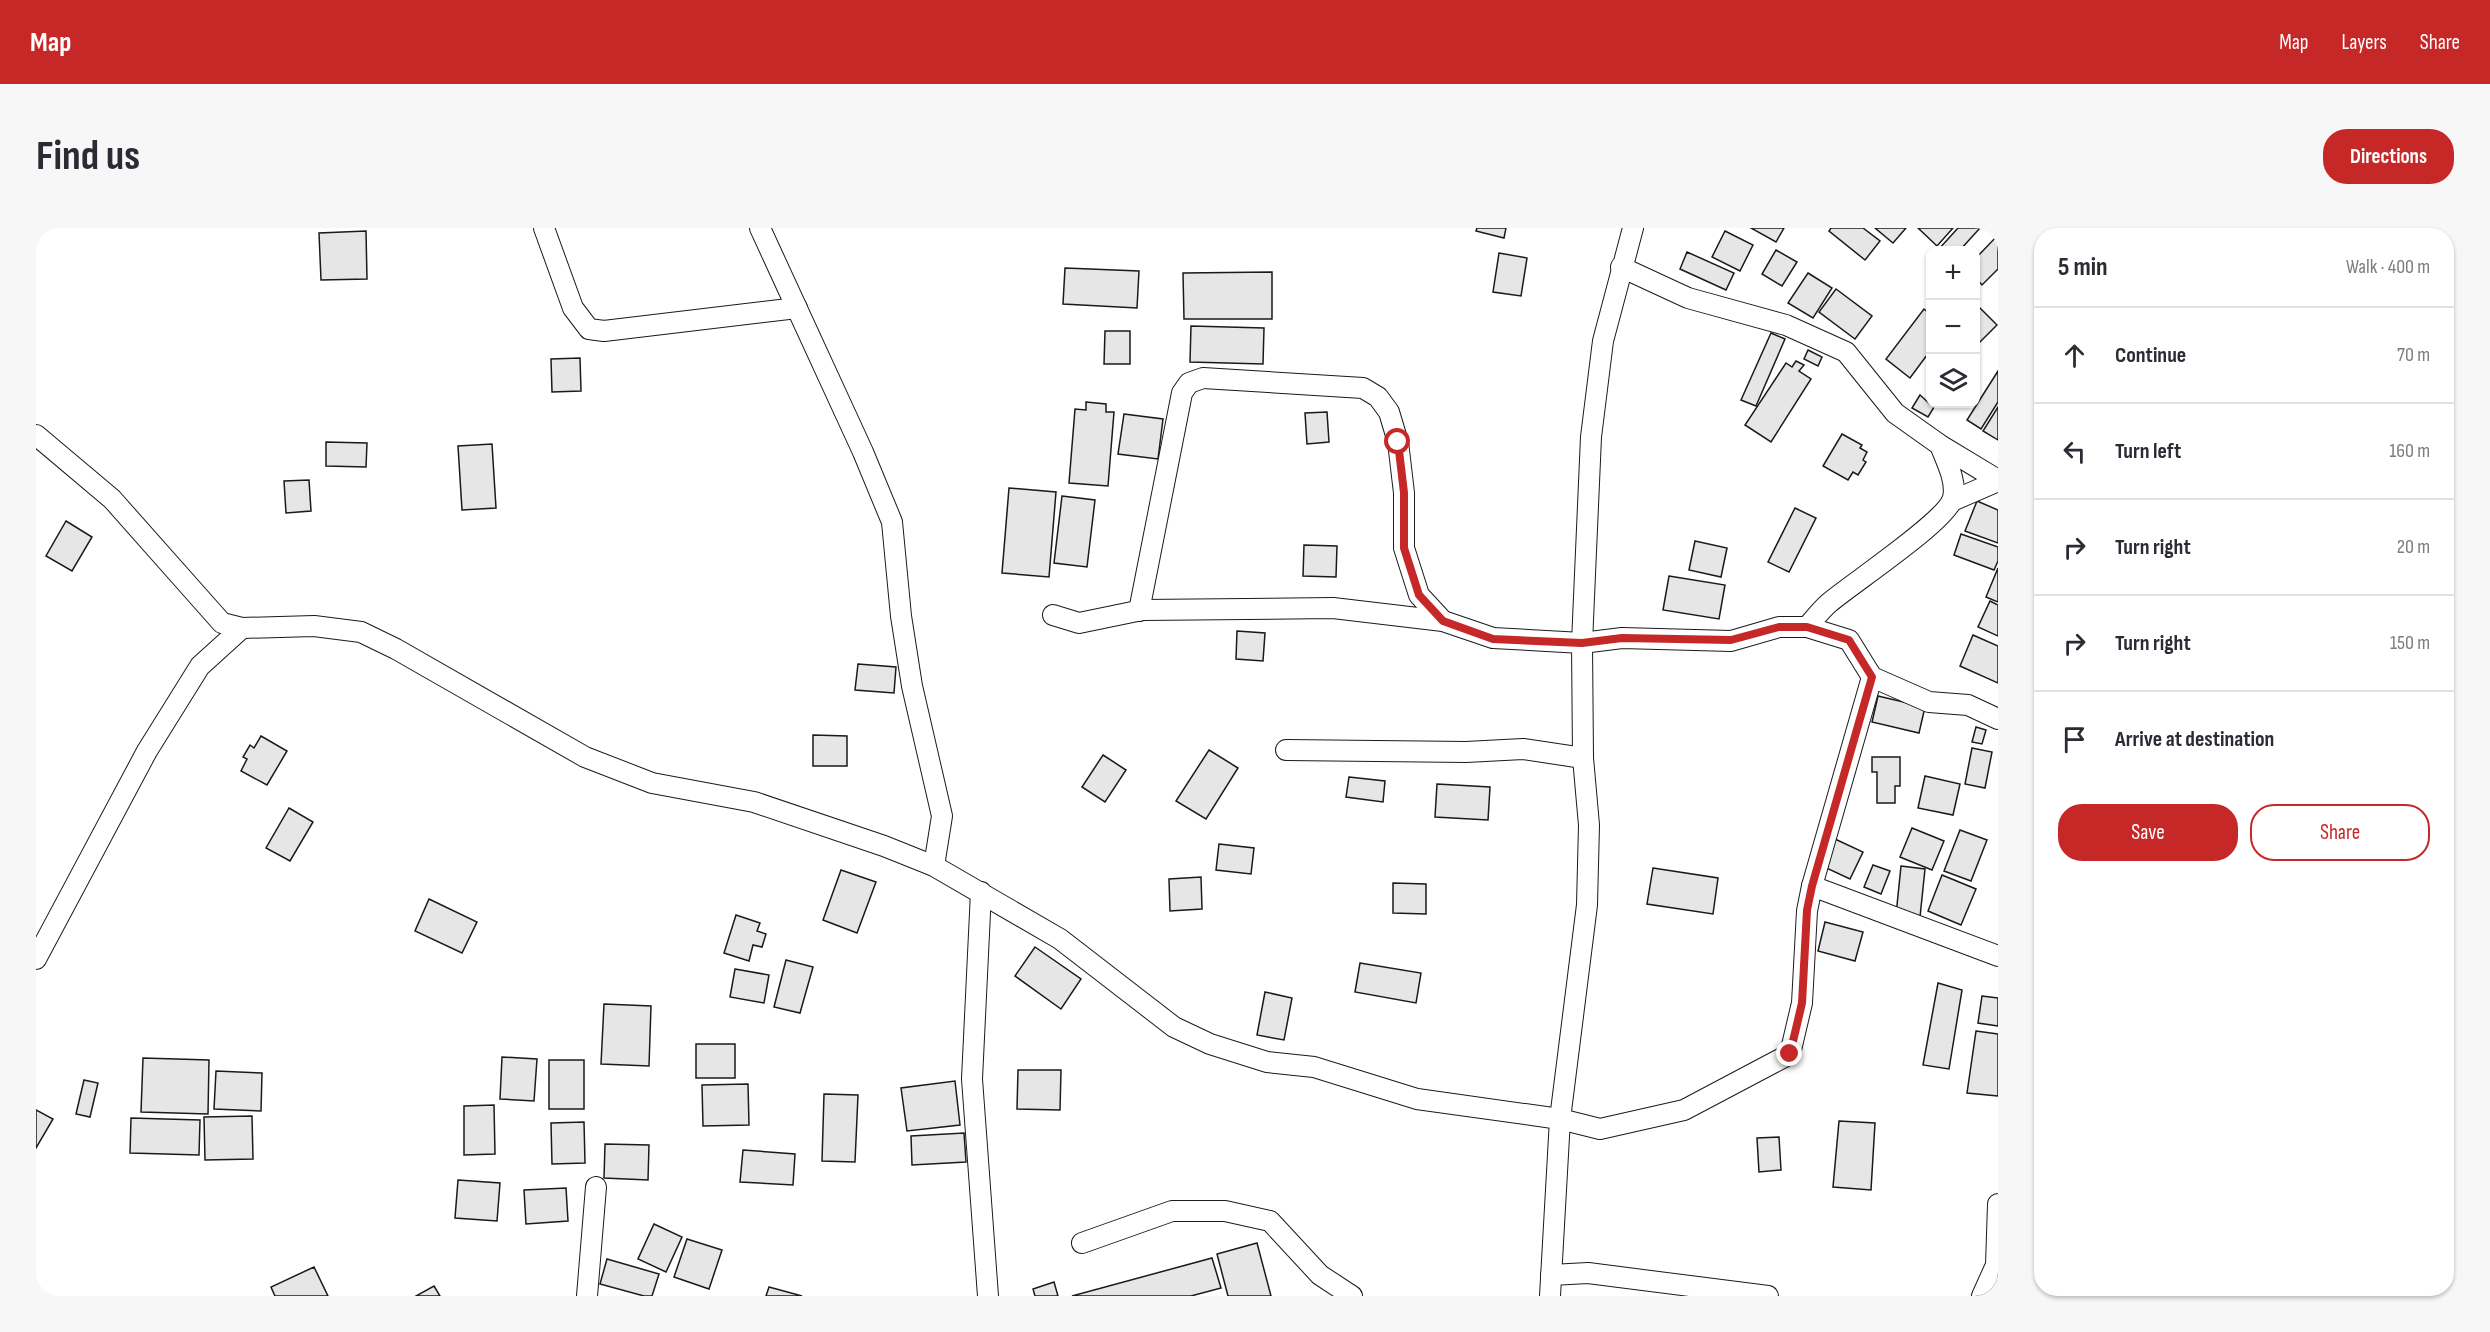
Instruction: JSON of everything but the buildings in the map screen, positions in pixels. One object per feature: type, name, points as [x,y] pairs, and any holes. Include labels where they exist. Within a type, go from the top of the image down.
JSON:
[{"type":"street","points":[[544,228],[573,308],[589,329],[604,331],[797,308]]},
{"type":"street","points":[[760,228],[863,452],[892,522],[912,686],[942,816],[934,866]]},
{"type":"street","points":[[1550,1296],[1560,1119],[1587,905],[1589,825],[1583,758],[1582,643],[1590,437],[1603,341],[1633,228]]},
{"type":"street","points":[[1622,267],[1688,298],[1786,325],[1846,352],[1895,413],[1940,445],[1998,480]]},
{"type":"street","points":[[1139,611],[1182,393],[1189,382],[1203,378],[1363,388],[1378,397],[1389,412],[1398,442],[1404,493],[1404,548],[1419,595],[1443,621]]},
{"type":"street","points":[[36,435],[112,499],[222,623],[242,628],[315,626],[361,632],[396,649],[585,757],[652,783],[754,802],[884,846],[934,866],[1060,939],[1174,1026],[1210,1044],[1267,1062],[1314,1067],[1417,1099],[1560,1119],[1600,1129],[1684,1110],[1790,1054],[1802,1003],[1807,910],[1812,886],[1872,677]]},
{"type":"street","points":[[1940,445],[1954,489],[1952,501]]},
{"type":"street","points":[[1807,627],[1827,604],[1864,578],[1940,516],[1952,501],[1998,480]]},
{"type":"street","points":[[1053,615],[1079,623],[1139,611],[1333,608],[1443,621],[1493,639],[1582,643],[1622,638],[1731,640],[1779,627],[1807,627],[1849,640],[1872,677],[1929,702],[1968,705],[1998,719]]},
{"type":"street","points":[[36,959],[153,742],[200,666],[242,628]]},
{"type":"street","points":[[1286,750],[1466,752],[1522,749],[1583,758]]},
{"type":"street","points":[[1812,886],[1998,956]]},
{"type":"street","points":[[981,892],[972,1079],[988,1296]]},
{"type":"street","points":[[587,1296],[596,1187]]},
{"type":"street","points":[[1982,1296],[1996,1265],[1998,1204]]},
{"type":"street","points":[[1082,1243],[1172,1211],[1225,1211],[1270,1221],[1320,1275],[1352,1296]]},
{"type":"street","points":[[1551,1275],[1588,1273],[1768,1296]]},
{"type":"route","points":[[1398,442],[1404,493],[1404,548],[1419,595],[1443,621],[1493,639],[1582,643],[1622,638],[1731,640],[1779,627],[1807,627],[1849,640],[1872,677],[1812,886],[1807,910],[1802,1003],[1790,1054]]}]
